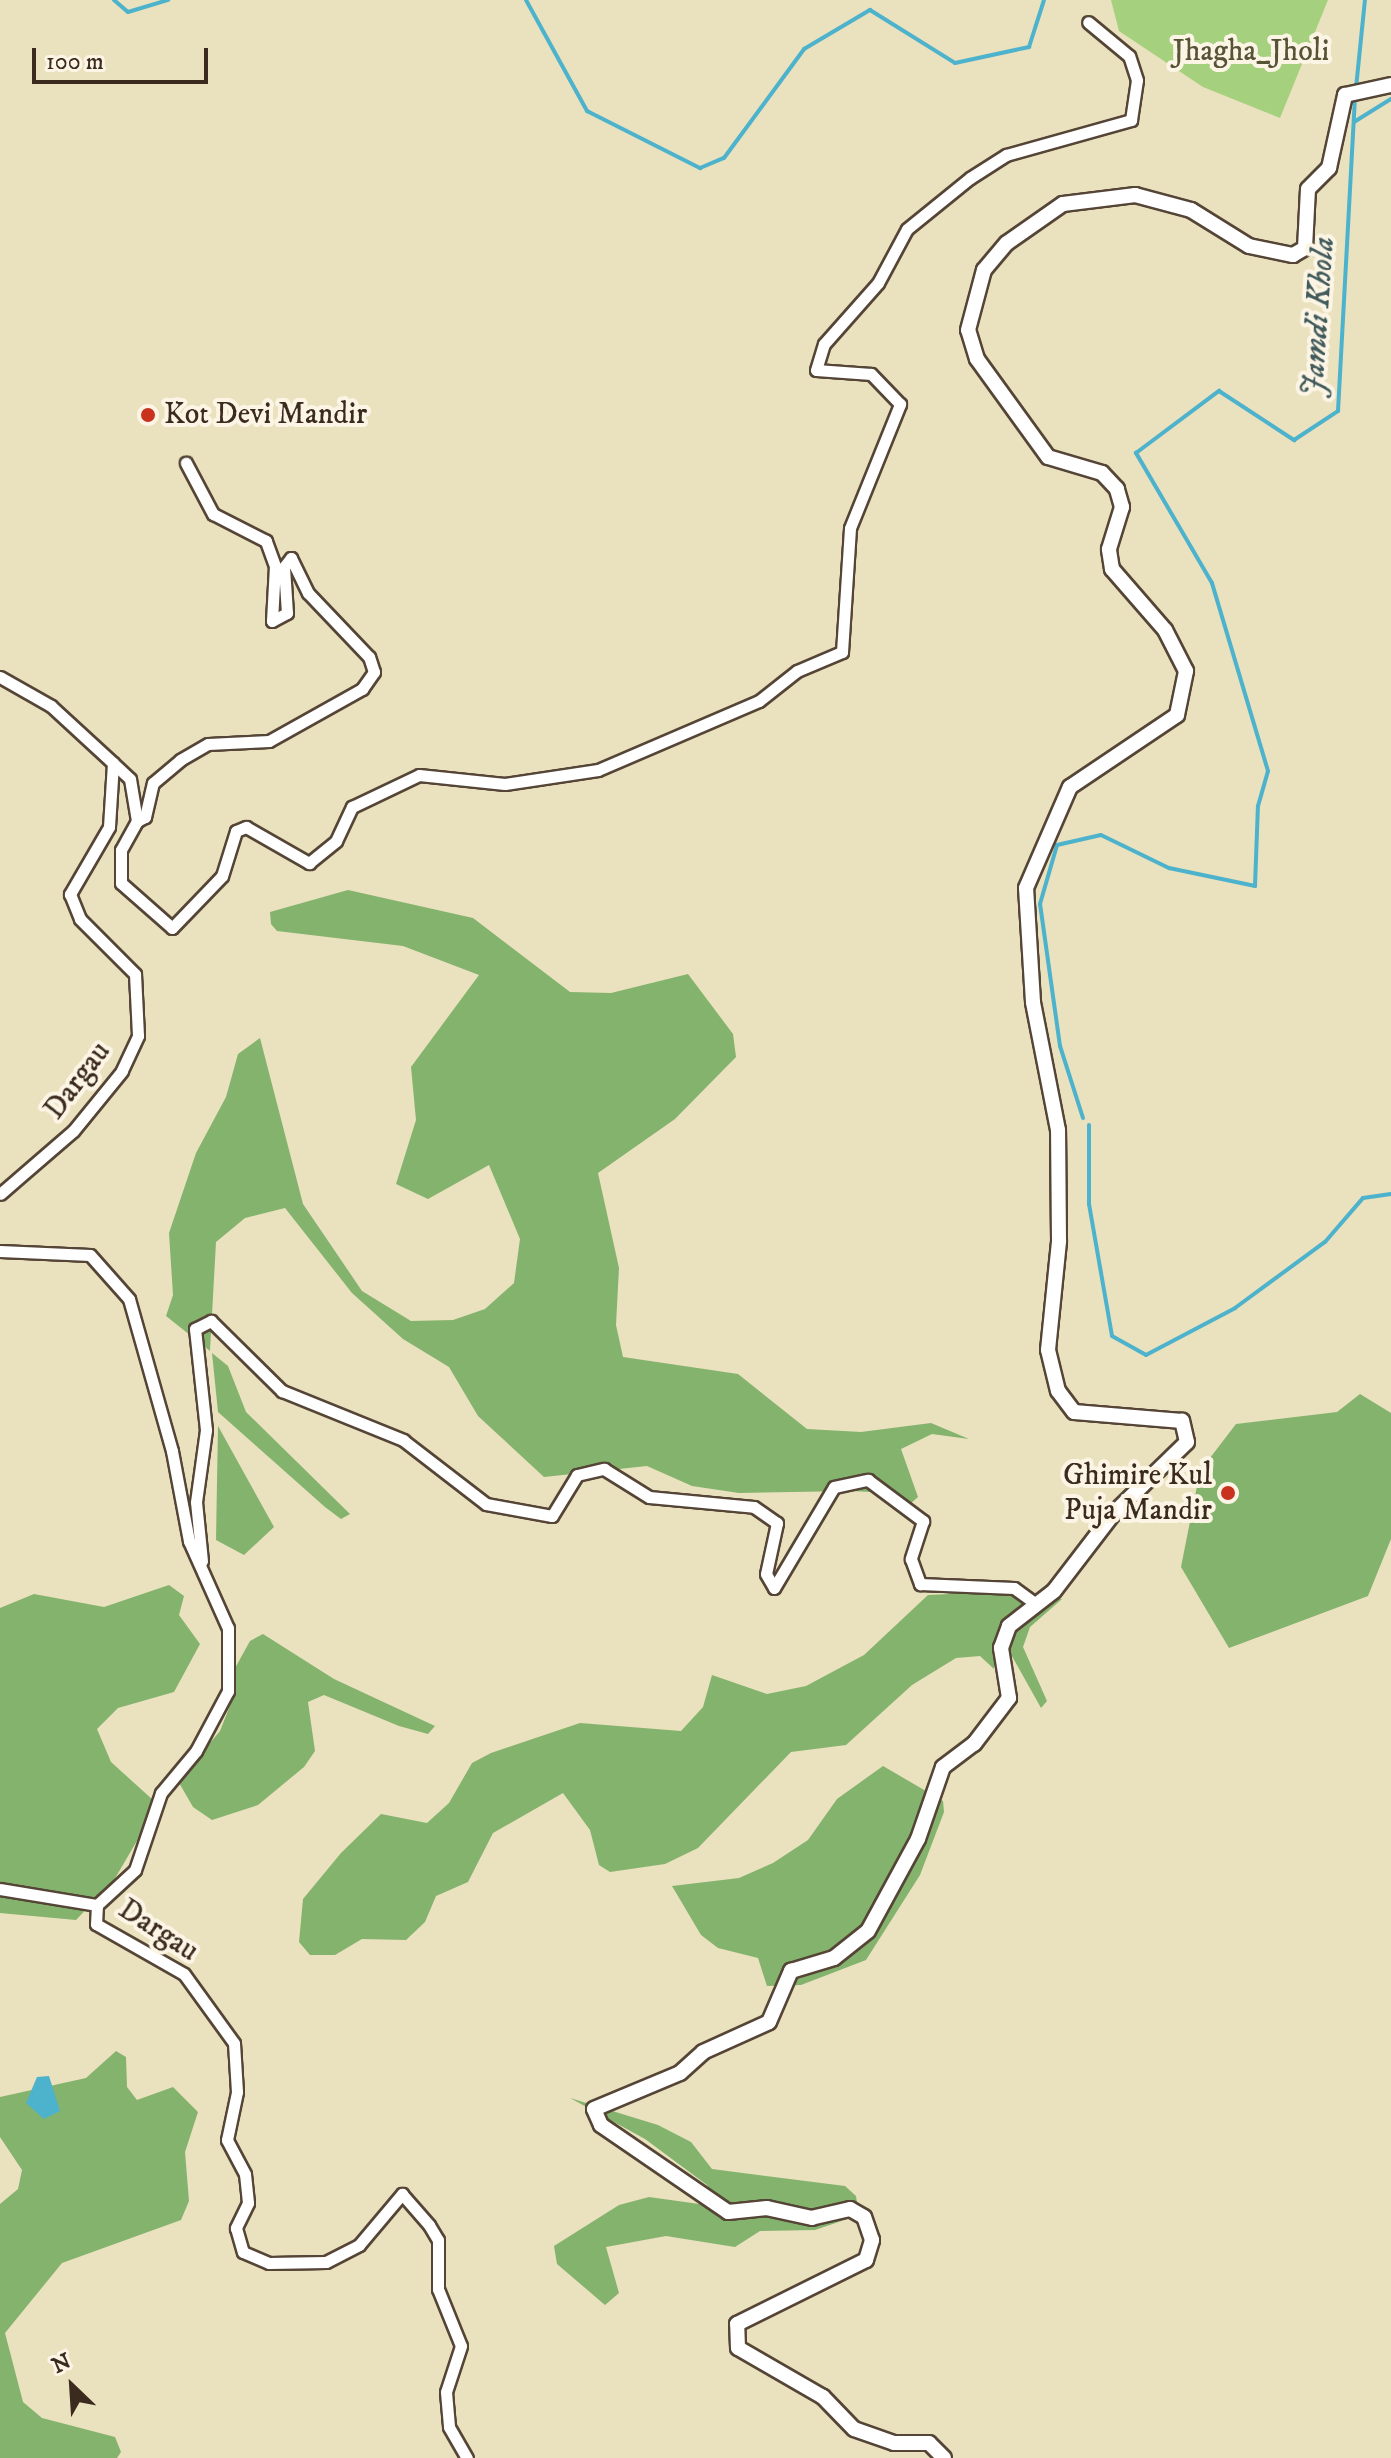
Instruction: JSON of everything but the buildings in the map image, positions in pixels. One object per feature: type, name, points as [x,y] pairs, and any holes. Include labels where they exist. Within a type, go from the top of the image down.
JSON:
[{"type":"street","points":[[186,463],[213,514],[266,541],[275,566],[272,621],[287,613],[284,567],[291,558],[308,593],[369,657],[374,672],[362,689],[269,741],[208,744],[180,760],[153,783],[145,817],[137,821],[121,850],[121,883],[172,928],[222,876],[236,831],[246,827],[309,863],[336,841],[352,807],[419,775],[505,784],[598,770],[759,701],[797,671],[842,652],[850,528],[900,404],[871,374],[816,370],[824,344],[878,283],[907,229],[970,178],[1006,155],[1131,120],[1137,80],[1129,56],[1088,22]]},
{"type":"street","points":[[944,2458],[929,2443],[894,2443],[854,2429],[823,2397],[738,2348],[737,2324],[866,2260],[872,2240],[864,2217],[850,2209],[812,2218],[767,2208],[728,2212],[593,2116],[614,2097],[680,2073],[703,2052],[769,2022],[791,1971],[834,1958],[868,1931],[918,1839],[943,1767],[974,1744],[1009,1698],[1004,1636],[1036,1604],[1113,1514],[1169,1464],[1189,1430],[1182,1421],[1074,1412],[1058,1391],[1048,1350],[1059,1241],[1058,1130],[1033,1002],[1026,888],[1070,787],[1177,715],[1186,671],[1165,630],[1112,569],[1109,549],[1122,507],[1117,489],[1102,473],[1048,457],[977,359],[968,330],[975,295],[1007,243],[1044,214],[1093,198],[1135,195],[1191,210],[1249,246],[1293,255],[1305,248],[1308,189],[1329,168],[1345,95],[1384,87]]},
{"type":"street","points":[[0,677],[51,706],[130,779],[137,821]]},
{"type":"street","name":"Dargau","points":[[0,1194],[73,1131],[122,1071],[138,1036],[135,974],[80,919],[70,894],[109,827],[113,763]]},
{"type":"street","name":"Dargau","points":[[0,1251],[90,1255],[129,1299],[203,1573],[228,1628],[228,1691],[196,1751],[161,1793],[135,1870],[97,1905],[103,1930],[174,1968],[204,1993],[234,2043],[237,2092],[227,2140],[245,2174],[248,2203],[236,2228],[243,2252],[269,2263],[326,2262],[359,2245],[402,2194],[438,2240],[438,2289],[461,2346],[446,2392],[449,2427],[467,2458]]},
{"type":"street","points":[[203,1573],[196,1502],[206,1430],[195,1329],[211,1321],[282,1391],[403,1440],[486,1504],[533,1516],[560,1514],[566,1484],[604,1469],[649,1497],[754,1507],[777,1523],[766,1574],[774,1588],[834,1487],[868,1480],[923,1521],[911,1559],[920,1584],[1014,1588],[1036,1604]]},
{"type":"street","points":[[0,1889],[97,1905]]},
{"type":"green space","name":"Jhagha_Jholi","points":[[1111,0],[1328,0],[1280,118],[1203,87],[1119,31]]},
{"type":"green space","points":[[348,890],[473,918],[570,992],[611,993],[688,974],[733,1034],[736,1057],[675,1119],[598,1173],[619,1268],[616,1325],[623,1357],[738,1374],[807,1429],[861,1432],[931,1423],[969,1439],[932,1434],[901,1449],[918,1497],[910,1504],[889,1493],[739,1493],[692,1486],[647,1466],[544,1477],[478,1416],[449,1367],[403,1339],[352,1293],[285,1208],[245,1218],[216,1242],[210,1351],[166,1316],[173,1295],[169,1233],[196,1153],[226,1097],[238,1054],[260,1038],[303,1204],[362,1291],[411,1321],[453,1320],[485,1309],[514,1283],[520,1239],[489,1165],[428,1199],[396,1184],[416,1120],[411,1067],[479,975],[403,946],[277,931],[271,924],[270,912]]},
{"type":"green space","points":[[212,1353],[228,1366],[246,1412],[350,1514],[341,1519],[325,1507],[218,1412]]},
{"type":"green space","points":[[1360,1394],[1391,1413],[1391,1539],[1368,1596],[1229,1648],[1181,1567],[1200,1471],[1236,1424],[1337,1412]]},
{"type":"green space","points":[[218,1426],[274,1527],[244,1555],[216,1540]]},
{"type":"green space","points":[[169,1585],[184,1596],[179,1615],[200,1644],[174,1692],[118,1708],[97,1729],[111,1762],[153,1800],[151,1817],[114,1880],[76,1920],[0,1913],[0,1608],[34,1594],[104,1607]]},
{"type":"green space","points":[[1014,1591],[1062,1599],[1030,1627],[1023,1647],[1047,1701],[1041,1708],[1008,1649],[994,1654],[994,1669],[980,1656],[956,1658],[912,1685],[846,1745],[791,1752],[698,1848],[665,1864],[610,1872],[599,1865],[590,1830],[563,1793],[493,1833],[468,1882],[436,1896],[425,1922],[406,1940],[362,1939],[335,1955],[310,1955],[299,1942],[303,1899],[341,1853],[381,1814],[427,1823],[449,1803],[472,1763],[491,1753],[580,1723],[681,1731],[703,1707],[712,1675],[767,1694],[806,1686],[864,1655],[928,1595]]},
{"type":"green space","points":[[263,1634],[334,1679],[435,1726],[428,1734],[399,1726],[324,1695],[308,1702],[315,1751],[304,1767],[258,1805],[212,1820],[193,1807],[178,1781],[220,1731],[233,1698],[229,1679],[250,1641]]},
{"type":"green space","points":[[883,1766],[943,1801],[944,1812],[920,1875],[866,1960],[801,1985],[767,1986],[758,1958],[718,1948],[701,1935],[672,1886],[739,1878],[773,1863],[808,1840],[837,1799]]},
{"type":"green space","points":[[116,2051],[126,2057],[127,2087],[137,2100],[173,2087],[198,2112],[185,2152],[189,2201],[181,2220],[62,2263],[5,2333],[23,2402],[42,2418],[115,2437],[121,2452],[117,2458],[0,2458],[0,2204],[18,2189],[22,2170],[0,2137],[0,2097],[86,2078]]},
{"type":"green space","points":[[570,2098],[658,2125],[691,2142],[712,2169],[845,2186],[856,2196],[859,2215],[815,2230],[760,2231],[735,2247],[666,2236],[606,2247],[619,2293],[605,2305],[557,2264],[554,2246],[619,2205],[649,2197],[699,2204],[715,2198],[707,2185],[645,2139]]},
{"type":"water","points":[[49,2076],[60,2111],[44,2119],[26,2103],[37,2077]]},
{"type":"waterway","name":"Jamdi Khola","points":[[114,0],[128,12],[168,0]]},
{"type":"waterway","name":"Jamdi Khola","points":[[526,0],[587,111],[700,168],[724,158],[804,49],[870,10],[955,63],[1029,47],[1044,0]]},
{"type":"waterway","name":"Jamdi Khola","points":[[1356,88],[1365,0]]},
{"type":"waterway","name":"Jamdi Khola","points":[[1083,1118],[1060,1046],[1040,904],[1057,845],[1101,835],[1169,868],[1255,886],[1258,806],[1268,771],[1212,583],[1136,453],[1219,391],[1294,440],[1338,411],[1355,97]]},
{"type":"waterway","points":[[1354,122],[1391,99]]},
{"type":"waterway","points":[[1089,1125],[1089,1204],[1112,1336],[1146,1355],[1235,1308],[1325,1242],[1363,1198],[1391,1194]]},
{"type":"place","name":"Kot Devi Mandir","points":[[148,415]]},
{"type":"place","name":"Ghimire Kul Puja Mandir","points":[[1228,1493]]}]
